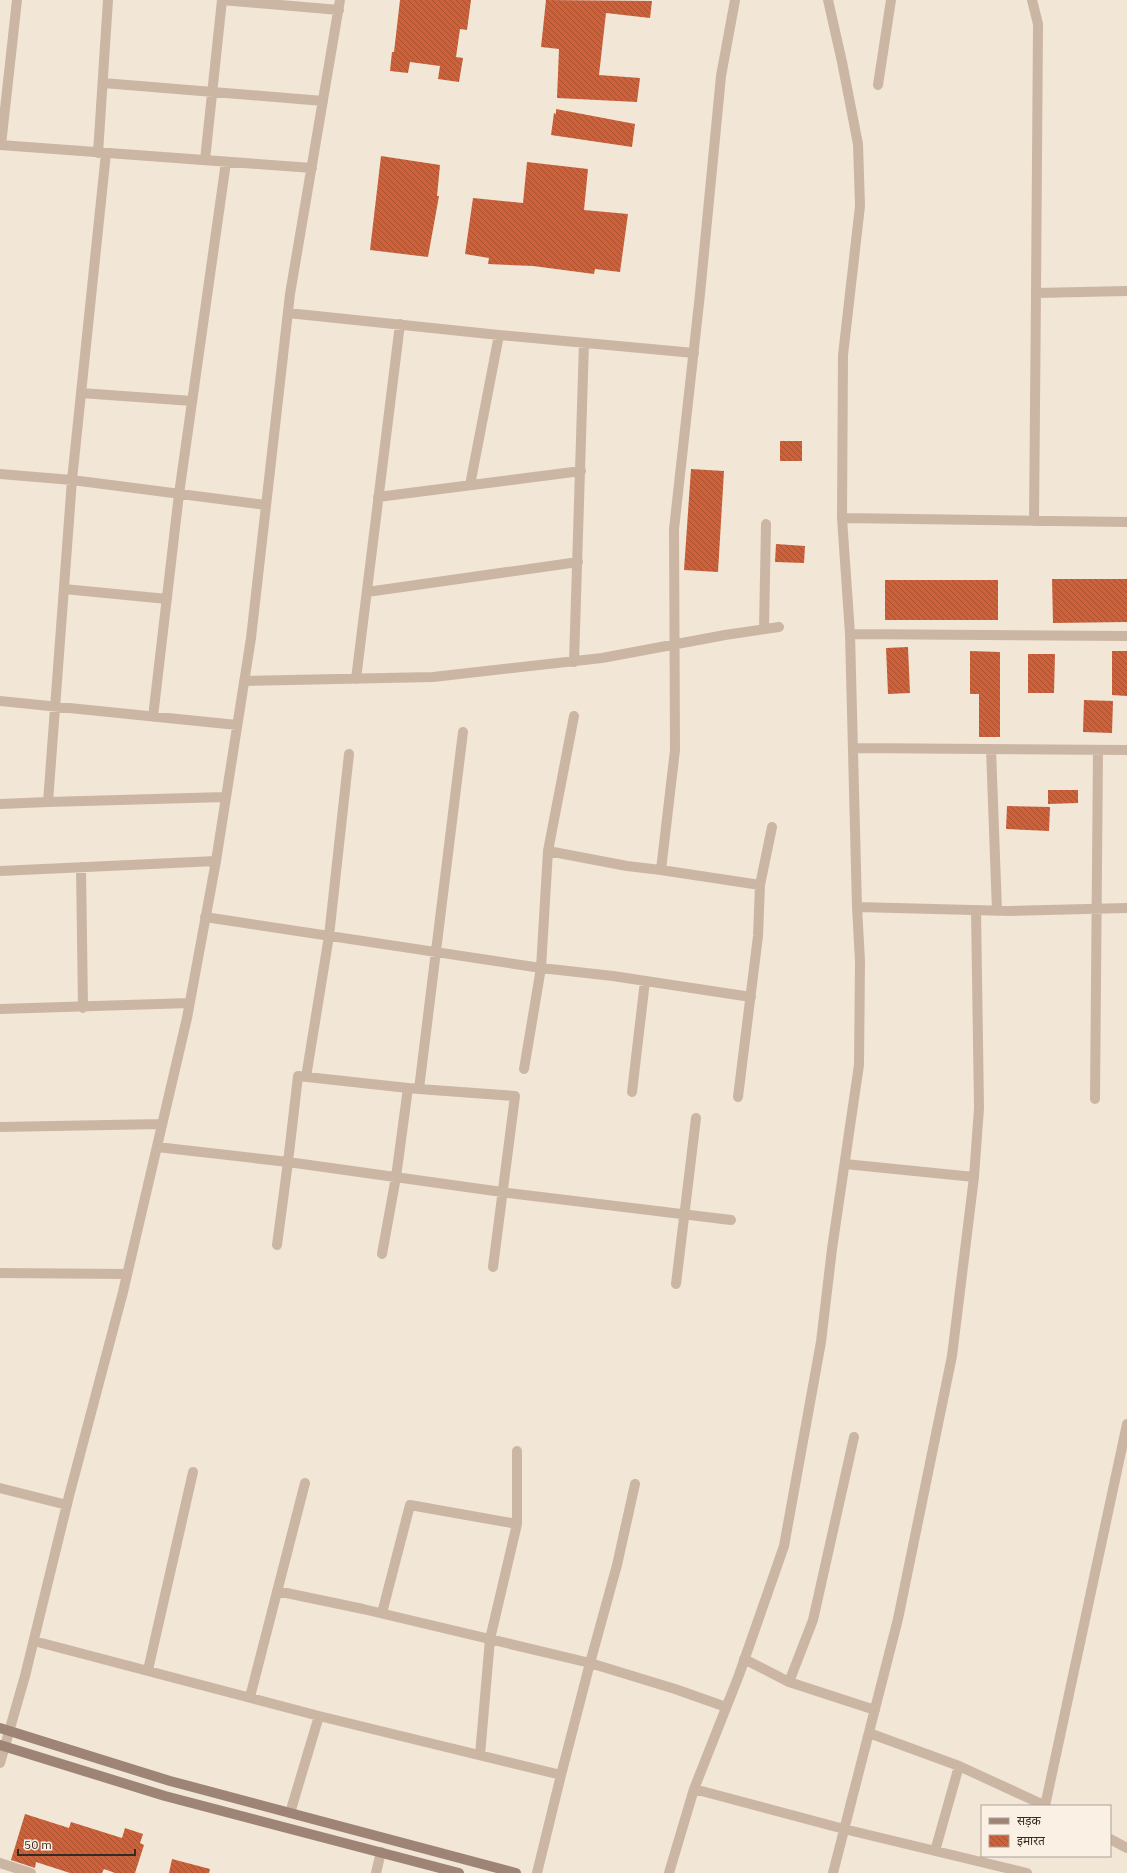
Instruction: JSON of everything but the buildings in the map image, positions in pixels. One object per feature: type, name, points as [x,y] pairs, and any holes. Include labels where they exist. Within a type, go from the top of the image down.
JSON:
[{"type":"main road","points":[[4,1730],[170,1782],[516,1873]]},
{"type":"main road","points":[[2,1745],[165,1796],[459,1873]]},
{"type":"street","points":[[17,0],[0,145],[312,168]]},
{"type":"street","points":[[48,802],[72,480],[102,153],[103,83],[108,0]]},
{"type":"street","points":[[0,1763],[4,1730],[34,1641],[67,1505],[128,1274],[190,1003],[216,861],[251,638],[288,313],[339,5],[222,0],[205,160]]},
{"type":"street","points":[[661,870],[675,750],[674,529],[694,353],[721,76],[735,0]]},
{"type":"street","points":[[670,1873],[694,1789],[726,1708],[784,1546],[821,1342],[832,1249],[859,1065],[860,961],[857,907],[850,634],[842,518],[843,355],[860,206],[858,144],[828,0]]},
{"type":"street","points":[[878,85],[891,0]]},
{"type":"street","points":[[1032,0],[1038,24],[1034,521]]},
{"type":"street","points":[[103,83],[323,101]]},
{"type":"street","points":[[153,717],[179,494],[226,162]]},
{"type":"street","points":[[1036,293],[1127,291]]},
{"type":"street","points":[[288,313],[499,335],[694,353]]},
{"type":"street","points":[[356,679],[400,324]]},
{"type":"street","points":[[470,485],[499,335]]},
{"type":"street","points":[[574,662],[584,343]]},
{"type":"street","points":[[81,393],[192,401]]},
{"type":"street","points":[[378,497],[581,471]]},
{"type":"street","points":[[0,474],[72,480],[266,504]]},
{"type":"street","points":[[842,518],[1127,522]]},
{"type":"street","points":[[764,629],[766,524]]},
{"type":"street","points":[[367,592],[578,562]]},
{"type":"street","points":[[64,589],[167,599]]},
{"type":"street","points":[[244,681],[433,677],[602,658],[779,627]]},
{"type":"street","points":[[850,634],[1127,636]]},
{"type":"street","points":[[0,701],[238,725]]},
{"type":"street","points":[[524,1069],[541,968],[548,851],[574,716]]},
{"type":"street","points":[[419,1089],[463,732]]},
{"type":"street","points":[[853,748],[1127,750]]},
{"type":"street","points":[[991,749],[997,911]]},
{"type":"street","points":[[1095,1099],[1098,750]]},
{"type":"street","points":[[306,1077],[329,936],[350,754]]},
{"type":"street","points":[[0,804],[226,796]]},
{"type":"street","points":[[738,1098],[758,936],[760,885],[772,827]]},
{"type":"street","points":[[548,851],[627,866],[760,885]]},
{"type":"street","points":[[0,871],[216,861]]},
{"type":"street","points":[[81,867],[83,1008]]},
{"type":"street","points":[[857,907],[997,911],[1127,908]]},
{"type":"street","points":[[833,1873],[898,1619],[952,1356],[974,1177],[979,1108],[976,910]]},
{"type":"street","points":[[206,917],[541,968],[613,976],[644,982],[751,997]]},
{"type":"street","points":[[632,1092],[644,982]]},
{"type":"street","points":[[0,1009],[83,1008],[190,1003]]},
{"type":"street","points":[[277,1245],[298,1076],[408,1088],[515,1096],[493,1267]]},
{"type":"street","points":[[382,1254],[396,1177],[408,1088]]},
{"type":"street","points":[[676,1284],[696,1118]]},
{"type":"street","points":[[0,1127],[162,1124]]},
{"type":"street","points":[[157,1147],[288,1162],[502,1192],[731,1220]]},
{"type":"street","points":[[844,1164],[974,1177]]},
{"type":"street","points":[[0,1273],[128,1274]]},
{"type":"street","points":[[1046,1805],[1127,1424]]},
{"type":"street","points":[[789,1682],[813,1620],[854,1438]]},
{"type":"street","points":[[480,1755],[490,1639],[517,1524],[517,1451]]},
{"type":"street","points":[[148,1670],[193,1472]]},
{"type":"street","points":[[250,1698],[305,1483]]},
{"type":"street","points":[[537,1873],[561,1775],[617,1565],[635,1484]]},
{"type":"street","points":[[0,1488],[67,1505]]},
{"type":"street","points":[[382,1613],[410,1505],[517,1524]]},
{"type":"street","points":[[277,1591],[382,1613],[590,1664],[675,1690],[726,1708]]},
{"type":"street","points":[[34,1641],[319,1716],[561,1775]]},
{"type":"street","points":[[744,1659],[789,1682],[875,1710]]},
{"type":"street","points":[[290,1813],[319,1716]]},
{"type":"street","points":[[869,1733],[959,1766],[1044,1805]]},
{"type":"street","points":[[935,1851],[959,1766]]},
{"type":"street","points":[[694,1789],[844,1829],[1027,1873]]},
{"type":"street","points":[[1111,1840],[1127,1848]]},
{"type":"street","points":[[376,1873],[381,1852]]},
{"type":"street","points":[[0,1863],[31,1873]]}]
